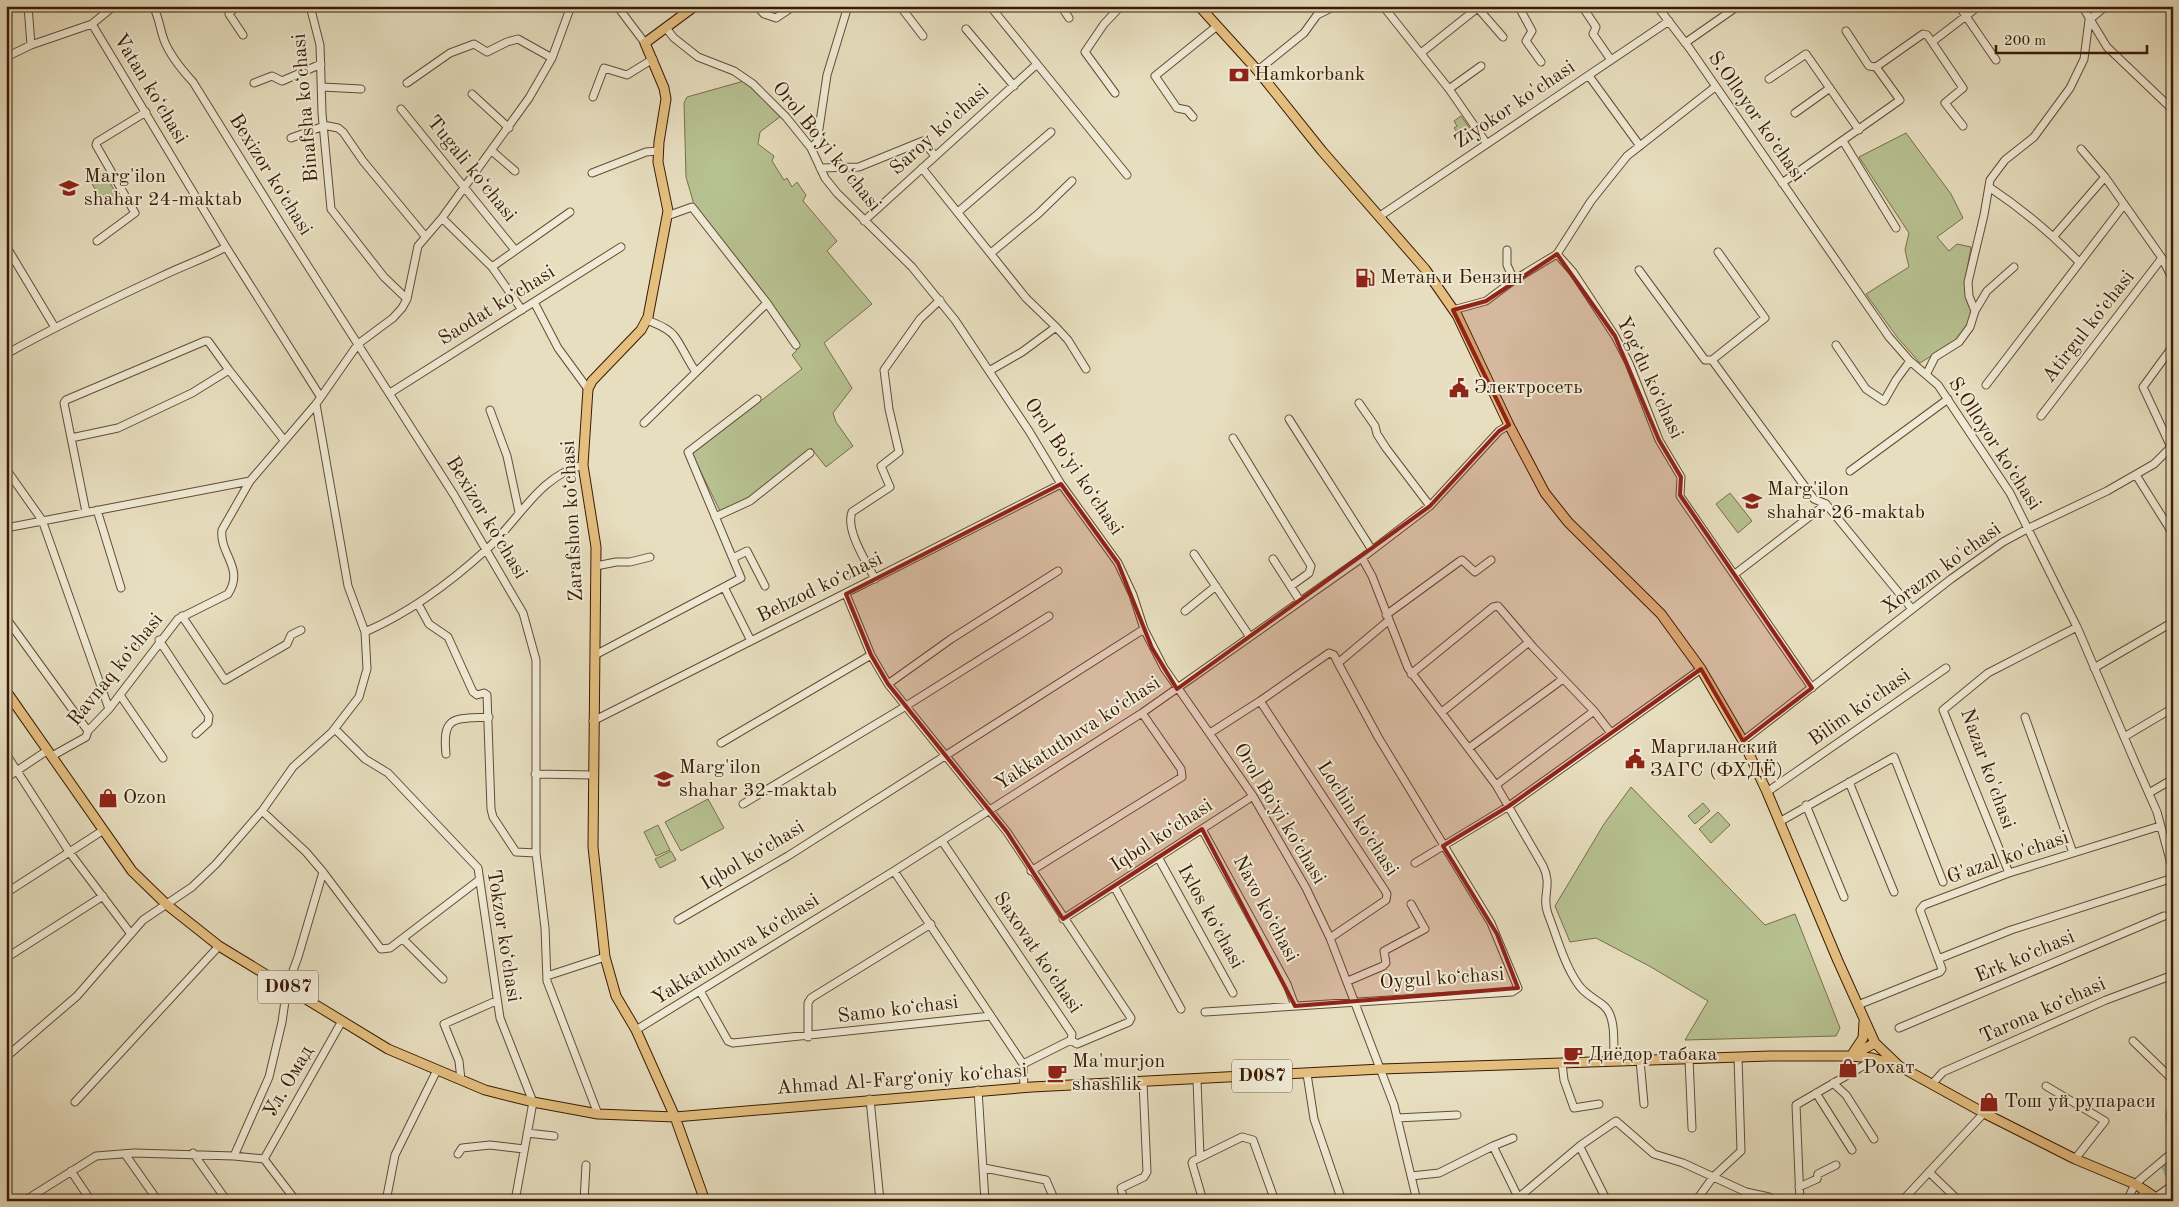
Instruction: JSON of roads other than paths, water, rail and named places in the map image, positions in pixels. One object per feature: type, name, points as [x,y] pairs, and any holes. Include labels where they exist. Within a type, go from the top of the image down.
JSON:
[{"type":"main road","points":[[588,389],[592,381],[641,330],[647,320],[667,216],[658,151],[666,100],[664,88],[645,43],[695,6]]},
{"type":"main road","points":[[1199,6],[1257,71],[1322,151],[1425,269],[1453,310],[1538,483],[1559,513],[1661,614],[1701,670],[1743,741],[1768,792],[1864,1019],[1863,1038],[1851,1056]]},
{"type":"main road","name":"Zarafshon koʻchasi","points":[[588,389],[583,464],[596,547],[593,847],[605,957],[616,996],[636,1030],[675,1117],[705,1201]]},
{"type":"main road","name":"D087","points":[[6,691],[102,831],[132,871],[166,904],[219,946],[388,1049],[485,1090],[533,1102],[598,1114],[675,1117]]},
{"type":"main road","name":"D087","points":[[1864,1019],[1875,1043],[1899,1066]]},
{"type":"main road","name":"D087","points":[[1851,1056],[1875,1043]]},
{"type":"main road","name":"D087","points":[[1851,1056],[1875,1059],[1899,1066],[1984,1113],[2076,1159],[2136,1184],[2159,1199]]},
{"type":"main road","name":"Ahmad Al-Fargʻoniy koʻchasi","points":[[675,1117],[978,1090],[1380,1069],[1738,1057],[1851,1056]]},
{"type":"street","points":[[28,6],[31,45]]},
{"type":"street","points":[[6,57],[31,45],[92,24],[114,6]]},
{"type":"street","name":"Bexizor koʻchasi","points":[[153,6],[160,21],[164,41],[193,82],[390,393],[487,549],[523,613],[536,660],[536,853],[545,928],[547,976],[551,994],[598,1114]]},
{"type":"street","points":[[236,6],[229,14],[243,35]]},
{"type":"street","name":"Binafsha koʻchasi","points":[[310,6],[320,45],[323,125],[331,209],[384,277],[407,299]]},
{"type":"street","points":[[407,299],[418,246],[442,218],[509,128],[552,58],[572,6]]},
{"type":"street","points":[[617,6],[645,43]]},
{"type":"street","points":[[757,6],[764,14],[776,18],[794,6]]},
{"type":"street","points":[[811,148],[817,142],[826,75],[848,6]]},
{"type":"street","points":[[900,6],[923,36]]},
{"type":"street","points":[[990,6],[1127,175]]},
{"type":"street","points":[[1061,6],[1069,18]]},
{"type":"street","points":[[1115,93],[1085,52],[1104,24],[1121,6]]},
{"type":"street","points":[[1382,6],[1450,89],[1487,144]]},
{"type":"street","points":[[1522,6],[1520,9],[1532,31],[1526,41],[1541,62]]},
{"type":"street","name":"S.Olloyor koʻchasi","points":[[1657,6],[1685,42],[1889,337],[1910,361],[1927,373],[1948,399],[2010,493],[2077,627],[2170,847],[2173,871]]},
{"type":"street","points":[[1685,42],[1738,6]]},
{"type":"street","points":[[1959,6],[1996,60]]},
{"type":"street","points":[[1932,42],[1979,6]]},
{"type":"street","points":[[2082,6],[2107,47],[2173,110]]},
{"type":"street","points":[[1975,311],[1969,296],[1968,282],[1984,215],[1990,180],[2005,160],[2034,137],[2070,88],[2084,59],[2089,20],[2106,6]]},
{"type":"street","points":[[1421,53],[1478,7],[1503,37]]},
{"type":"street","points":[[1257,71],[1304,34],[1317,15],[1330,8]]},
{"type":"street","points":[[1584,9],[1596,27],[1593,34],[1611,60]]},
{"type":"street","name":"Ziyokor ko'chasi","points":[[1380,216],[1669,21]]},
{"type":"street","name":"Vatan koʻchasi","points":[[92,24],[226,247],[320,396]]},
{"type":"street","points":[[1193,117],[1187,110],[1177,108],[1155,76],[1217,26]]},
{"type":"street","name":"Orol Boʻyi koʻchasi","points":[[666,28],[679,43],[698,56],[734,71],[754,84],[786,117],[811,148],[825,178],[837,193],[912,267],[940,300],[989,370],[1061,484],[1118,563],[1133,595],[1144,629],[1177,689],[1253,796],[1306,888],[1330,938],[1348,981],[1397,1118],[1416,1199]]},
{"type":"street","points":[[966,29],[1014,86]]},
{"type":"street","points":[[1846,31],[1869,66],[1876,67],[1923,34],[1927,35],[1963,88],[1945,104],[1963,126]]},
{"type":"street","points":[[407,82],[450,53],[474,44],[486,52],[511,40],[522,40],[552,58]]},
{"type":"street","points":[[1769,79],[1806,54],[1859,130]]},
{"type":"street","points":[[593,97],[604,68],[627,74],[653,59]]},
{"type":"street","points":[[254,83],[272,76],[282,81],[321,64]]},
{"type":"street","name":"Saroy ko'chasi","points":[[864,221],[1037,64]]},
{"type":"street","points":[[1450,89],[1482,66]]},
{"type":"street","points":[[1782,183],[1900,100],[1876,67]]},
{"type":"street","points":[[1588,76],[1640,146]]},
{"type":"street","points":[[322,87],[361,88]]},
{"type":"street","points":[[1453,310],[1486,301],[1514,280],[1557,254],[1591,201],[1627,156],[1715,87]]},
{"type":"street","points":[[1795,113],[1830,88]]},
{"type":"street","points":[[472,94],[509,128]]},
{"type":"street","name":"Tugali koʻchasi","points":[[401,109],[515,250]]},
{"type":"street","points":[[97,241],[135,213],[96,145],[97,142],[146,112]]},
{"type":"street","points":[[291,138],[323,125],[338,128],[344,132],[363,162],[425,236]]},
{"type":"street","points":[[958,212],[1051,132]]},
{"type":"street","points":[[820,168],[859,166],[923,140],[935,156]]},
{"type":"street","points":[[1843,141],[1896,228]]},
{"type":"street","name":"Atirgul koʻchasi","points":[[2081,150],[2105,177],[2162,258],[2173,280]]},
{"type":"street","points":[[492,151],[514,171]]},
{"type":"street","points":[[592,173],[646,152],[658,151]]},
{"type":"street","points":[[922,168],[1026,298],[1068,340],[1086,369]]},
{"type":"street","points":[[2054,236],[2105,177]]},
{"type":"street","points":[[991,253],[1038,214],[1072,181]]},
{"type":"street","points":[[1989,187],[2023,210],[2054,236],[2079,262]]},
{"type":"street","points":[[1986,385],[2124,206]]},
{"type":"street","points":[[667,216],[692,207],[768,303],[796,344]]},
{"type":"street","points":[[492,267],[570,212]]},
{"type":"street","points":[[442,218],[492,267],[522,310]]},
{"type":"street","points":[[6,246],[54,326]]},
{"type":"street","points":[[6,354],[54,326],[164,274],[203,260],[226,247]]},
{"type":"street","name":"Saodat koʻchasi","points":[[390,393],[621,247]]},
{"type":"street","points":[[1508,250],[1506,264],[1514,280]]},
{"type":"street","points":[[1639,270],[1705,360],[1712,360],[1765,318],[1718,252]]},
{"type":"street","name":"Yogʻdu koʻchasi","points":[[1557,254],[1573,272],[1615,336],[1659,440],[1681,477],[1680,496],[1735,574]]},
{"type":"street","name":"Atirgul koʻchasi","points":[[2040,416],[2162,258]]},
{"type":"street","points":[[1927,373],[1935,357],[1959,342],[1970,327],[1975,311],[1987,291],[2014,267]]},
{"type":"street","name":"Ravnaq koʻchasi","points":[[6,778],[50,753],[86,737],[88,731],[109,709],[160,640],[182,616],[225,597],[231,589],[233,569],[222,539],[222,530],[250,481],[316,404],[358,344],[393,318],[407,299]]},
{"type":"street","points":[[875,579],[856,544],[850,517],[852,512],[890,487],[881,466],[899,452],[889,409],[884,370],[920,319],[940,300]]},
{"type":"street","points":[[534,302],[558,348],[588,389]]},
{"type":"street","points":[[644,423],[768,303]]},
{"type":"street","points":[[647,320],[667,330],[675,337],[685,358],[696,372]]},
{"type":"street","points":[[989,370],[1022,352],[1056,327]]},
{"type":"street","points":[[86,512],[64,403],[66,400],[205,340],[208,341],[284,440]]},
{"type":"street","points":[[1836,345],[1866,389],[1884,401],[1910,361]]},
{"type":"street","points":[[2172,446],[2143,388],[2173,346]]},
{"type":"street","points":[[1712,360],[1814,499],[1826,504],[1912,609]]},
{"type":"street","points":[[71,438],[118,428],[192,393],[229,370]]},
{"type":"street","points":[[595,655],[741,578],[688,452],[757,399]]},
{"type":"street","points":[[1850,470],[1948,399]]},
{"type":"street","points":[[1358,403],[1375,426],[1376,434],[1430,506]]},
{"type":"street","points":[[6,1058],[77,996],[143,920],[192,887],[216,864],[262,811],[293,767],[335,729],[353,707],[362,689],[368,658],[366,632],[348,586],[316,404]]},
{"type":"street","points":[[490,410],[508,462],[519,512]]},
{"type":"street","points":[[1289,419],[1372,550]]},
{"type":"street","name":"Yakkatutbuva koʻchasi","points":[[636,1030],[942,841],[1177,689],[1362,558],[1430,506],[1499,431],[1509,425]]},
{"type":"street","points":[[1233,438],[1311,566],[1309,573],[1291,586]]},
{"type":"street","name":"Xorazm ko'chasi","points":[[1743,741],[1912,609],[1985,555],[2029,528],[2136,475],[2154,464],[2172,446]]},
{"type":"street","points":[[715,517],[750,501],[810,452]]},
{"type":"street","points":[[366,632],[418,604],[441,589],[487,549],[519,512],[554,478],[583,464]]},
{"type":"street","points":[[6,469],[42,520],[109,709]]},
{"type":"street","points":[[2136,475],[2173,534]]},
{"type":"street","points":[[6,528],[250,481]]},
{"type":"street","name":"Behzod koʻchasi","points":[[594,721],[1061,484]]},
{"type":"street","points":[[1812,688],[1735,574],[1826,504]]},
{"type":"street","points":[[97,510],[121,588]]},
{"type":"street","points":[[732,558],[747,551],[765,586]]},
{"type":"street","points":[[1194,554],[1250,637]]},
{"type":"street","points":[[596,566],[616,562],[630,562],[650,557]]},
{"type":"street","points":[[1362,558],[1372,576],[1387,618],[1412,674],[1470,748],[1496,785],[1547,875],[1547,911],[1574,978],[1582,990],[1603,1005],[1609,1012],[1614,1061]]},
{"type":"street","points":[[1273,559],[1300,601]]},
{"type":"street","points":[[1210,733],[1326,655],[1332,653],[1338,662],[1387,618],[1460,561],[1462,560],[1475,572],[1491,560]]},
{"type":"street","points":[[888,684],[951,639],[1058,571]]},
{"type":"street","points":[[1185,611],[1216,586]]},
{"type":"street","points":[[724,587],[751,641]]},
{"type":"street","points":[[846,594],[871,655],[888,684],[946,755],[988,811],[1007,832],[1031,871],[1132,1018],[1129,1022],[1077,1044],[1071,1040]]},
{"type":"street","points":[[418,604],[429,624],[448,638],[473,692],[476,695],[484,693],[487,695],[490,809],[493,817],[516,852],[536,853]]},
{"type":"street","points":[[1412,674],[1495,606],[1503,609],[1529,642],[1594,711],[1611,734]]},
{"type":"street","points":[[182,616],[225,680],[287,644],[291,635],[301,630]]},
{"type":"street","points":[[743,804],[906,706],[1049,616]]},
{"type":"street","points":[[6,618],[88,731]]},
{"type":"street","points":[[2094,668],[2173,622]]},
{"type":"street","name":"Nazar ko'chasi","points":[[2009,873],[1944,710],[1988,673],[2077,627]]},
{"type":"street","name":"Iqbol koʻchasi","points":[[678,920],[788,856],[1144,629]]},
{"type":"street","points":[[160,640],[209,716],[208,723],[196,734]]},
{"type":"street","points":[[1442,712],[1529,642]]},
{"type":"street","points":[[721,743],[871,655]]},
{"type":"street","name":"Oygul koʻchasi","points":[[1338,662],[1378,737],[1497,934],[1518,988],[1512,992],[1355,1001]]},
{"type":"street","name":"Bilim koʻchasi","points":[[1768,792],[1946,668]]},
{"type":"street","points":[[1415,863],[1509,806],[1701,670]]},
{"type":"street","points":[[1470,748],[1563,678]]},
{"type":"street","points":[[120,695],[163,758]]},
{"type":"street","name":"Lochin koʻchasi","points":[[1260,701],[1387,894],[1383,902],[1330,938]]},
{"type":"street","points":[[2124,736],[2173,708]]},
{"type":"street","points":[[1496,785],[1594,711]]},
{"type":"street","name":"Iqbol koʻchasi","points":[[1031,871],[1182,777],[1181,769],[1142,713]]},
{"type":"street","points":[[446,754],[444,734],[451,723],[458,720],[489,717]]},
{"type":"street","points":[[2025,717],[2073,853]]},
{"type":"street","name":"Tokzor koʻchasi","points":[[335,729],[360,754],[388,773],[476,864],[500,1018],[533,1102]]},
{"type":"street","points":[[6,754],[70,853],[131,934]]},
{"type":"street","points":[[1781,821],[1806,805],[1894,757],[1943,882]]},
{"type":"street","points":[[535,774],[593,775]]},
{"type":"street","points":[[2148,793],[2173,779]]},
{"type":"street","points":[[1849,782],[1894,892]]},
{"type":"street","name":"Iqbol koʻchasi","points":[[1063,918],[1253,796]]},
{"type":"street","points":[[1806,805],[1844,897]]},
{"type":"street","points":[[262,811],[306,852],[380,949],[385,950],[403,939],[479,880]]},
{"type":"street","name":"G'azal ko'chasi","points":[[1938,959],[1921,914],[1921,907],[2009,873],[2160,826]]},
{"type":"street","name":"Navo koʻchasi","points":[[1202,829],[1287,984],[1296,1006]]},
{"type":"street","points":[[6,893],[102,831]]},
{"type":"street","name":"Saxovat koʻchasi","points":[[942,841],[1072,1034],[1071,1040],[1024,1064]]},
{"type":"street","name":"Ixlos koʻchasi","points":[[1158,857],[1233,993]]},
{"type":"street","name":"Samo koʻchasi","points":[[894,871],[1024,1064]]},
{"type":"street","points":[[234,1156],[269,1077],[282,1022],[287,987],[298,957],[323,872]]},
{"type":"street","points":[[1858,1005],[1937,975],[1942,969],[1938,959],[2011,930],[2173,878]]},
{"type":"street","points":[[1114,886],[1181,1009]]},
{"type":"street","points":[[6,958],[103,896]]},
{"type":"street","points":[[1348,981],[1384,965],[1384,951],[1425,929],[1411,904]]},
{"type":"street","name":"Erk koʻchasi","points":[[1899,1028],[2164,916]]},
{"type":"street","name":"Samo koʻchasi","points":[[808,1037],[808,1003],[811,998],[931,924]]},
{"type":"street","points":[[403,939],[444,979]]},
{"type":"street","points":[[75,1102],[219,946]]},
{"type":"street","points":[[547,976],[605,957]]},
{"type":"street","name":"Tarona koʻchasi","points":[[1932,1084],[1943,1072],[2106,1000],[2173,975]]},
{"type":"street","name":"Samo koʻchasi","points":[[700,991],[731,1043],[808,1037],[991,1016]]},
{"type":"street","points":[[461,1080],[459,1061],[444,1024],[496,1001]]},
{"type":"street","points":[[1205,1012],[1355,1001]]},
{"type":"street","name":"Ул. Омад","points":[[264,1159],[342,1021]]},
{"type":"street","points":[[2133,1041],[2173,1080]]},
{"type":"street","points":[[1696,1201],[1713,1177],[1741,1150],[1738,1057]]},
{"type":"street","points":[[1689,1059],[1692,1128]]},
{"type":"street","points":[[1800,1201],[1796,1107],[1875,1059]]},
{"type":"street","points":[[1640,1060],[1644,1104]]},
{"type":"street","points":[[1562,1063],[1564,1080],[1574,1108],[1599,1104]]},
{"type":"street","points":[[1024,1064],[1024,1088]]},
{"type":"street","points":[[386,1201],[395,1155],[437,1070]]},
{"type":"street","points":[[1307,1074],[1314,1119],[1342,1201]]},
{"type":"street","points":[[1197,1080],[1200,1157]]},
{"type":"street","points":[[1124,1201],[1121,1188],[1144,1177],[1147,1172],[1143,1082]]},
{"type":"street","points":[[1833,1083],[1846,1095],[1874,1139]]},
{"type":"street","points":[[2046,1086],[2105,1121],[2076,1159]]},
{"type":"street","points":[[978,1090],[985,1201]]},
{"type":"street","points":[[1816,1094],[1852,1150]]},
{"type":"street","points":[[870,1099],[880,1201]]},
{"type":"street","points":[[2173,1101],[2170,1117],[2173,1129]]},
{"type":"street","points":[[517,1200],[533,1102]]},
{"type":"street","points":[[1902,1201],[1984,1113]]},
{"type":"street","points":[[1397,1118],[1457,1115]]},
{"type":"street","points":[[1493,1146],[1519,1199],[1580,1147],[1616,1121],[1654,1154],[1751,1193],[1769,1197],[1773,1201]]},
{"type":"street","points":[[527,1132],[554,1136]]},
{"type":"street","points":[[1203,1201],[1192,1163],[1200,1157],[1242,1137],[1253,1140],[1275,1201]]},
{"type":"street","points":[[1411,1176],[1439,1173],[1513,1138]]},
{"type":"street","points":[[458,1154],[462,1148],[490,1145],[524,1149]]},
{"type":"street","points":[[1580,1147],[1607,1201]]},
{"type":"street","points":[[2127,1201],[2136,1184],[2173,1152]]},
{"type":"street","points":[[193,1153],[227,1201]]},
{"type":"street","points":[[24,1201],[96,1156],[193,1153],[264,1159],[296,1201]]},
{"type":"street","points":[[125,1154],[158,1201]]},
{"type":"street","points":[[584,1201],[586,1165]]},
{"type":"street","points":[[1800,1186],[1817,1179],[1818,1174],[1836,1165]]},
{"type":"street","points":[[984,1168],[1046,1180],[1055,1201]]},
{"type":"street","points":[[71,1171],[91,1201]]},
{"type":"street","points":[[1929,1172],[1959,1201]]},
{"type":"street","points":[[2159,1199],[2170,1187]]},
{"type":"street","points":[[2138,1201],[2146,1190]]},
{"type":"street","points":[[1746,1201],[1751,1193]]},
{"type":"street","points":[[1368,1201],[1416,1199]]},
{"type":"waterway","points":[[2169,1156],[2163,1160],[2173,1183]]},
{"type":"place","name":"Hamkorbank","points":[[1239,75]]},
{"type":"place","name":"Marg'ilon shahar 24-maktab","points":[[69,188]]},
{"type":"place","name":"Метан и Бензин","points":[[1365,278]]},
{"type":"place","name":"Электросеть","points":[[1459,388]]},
{"type":"place","name":"Marg'ilon shahar 26-maktab","points":[[1752,501]]},
{"type":"place","name":"Маргиланский ЗАГС (ФХДЁ)","points":[[1635,759]]},
{"type":"place","name":"Marg'ilon shahar 32-maktab","points":[[664,779]]},
{"type":"place","name":"Ozon","points":[[108,798]]},
{"type":"place","name":"Диёдор табака","points":[[1573,1055]]},
{"type":"place","name":"Рохат","points":[[1848,1068]]},
{"type":"place","name":"Ma'murjon shashlik","points":[[1057,1073]]},
{"type":"place","name":"Тош уй рупараси","points":[[1989,1102]]}]
